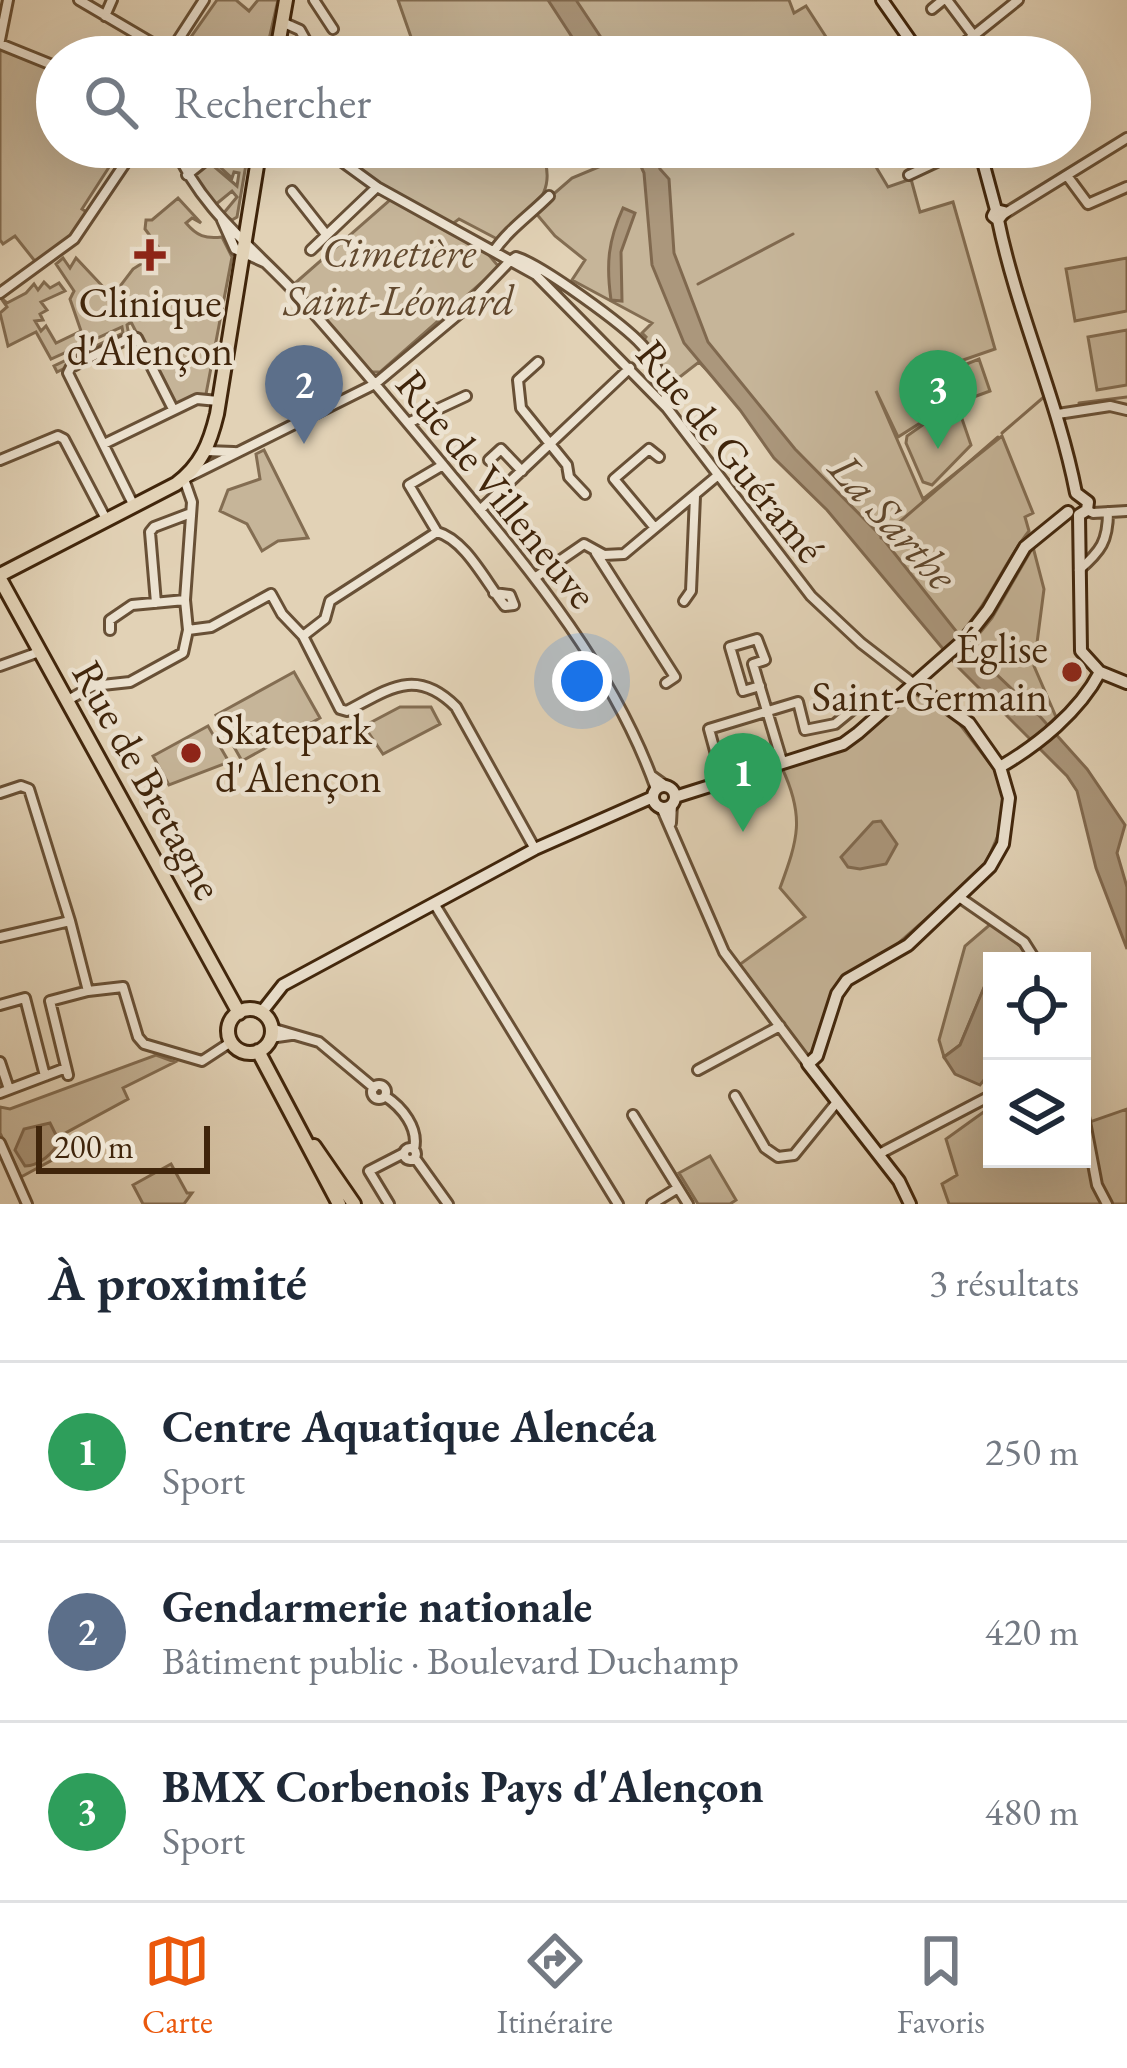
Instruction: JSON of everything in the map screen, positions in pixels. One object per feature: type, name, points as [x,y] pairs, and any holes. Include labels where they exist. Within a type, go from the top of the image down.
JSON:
[{"type":"main road","points":[[280,36],[286,0]]},
{"type":"main road","points":[[0,577],[184,479],[206,451],[257,168]]},
{"type":"main road","name":"Rue de Bretagne","points":[[0,577],[238,1013]]},
{"type":"main road","points":[[238,1013],[261,1013],[271,1033],[258,1051],[242,1052],[231,1042],[228,1028],[238,1013]]},
{"type":"main road","points":[[258,1051],[339,1204]]},
{"type":"main road","points":[[299,1129],[331,1165],[354,1204]]},
{"type":"street","points":[[8,0],[0,42],[36,58]]},
{"type":"street","points":[[79,0],[133,36]]},
{"type":"street","points":[[105,16],[112,0]]},
{"type":"street","points":[[184,36],[204,0]]},
{"type":"street","points":[[314,0],[333,29]]},
{"type":"street","points":[[882,0],[907,36]]},
{"type":"street","points":[[932,9],[945,0],[974,36],[1018,0]]},
{"type":"street","points":[[282,22],[304,36]]},
{"type":"street","points":[[1091,162],[1127,138]]},
{"type":"street","points":[[0,293],[74,239],[122,168]]},
{"type":"street","points":[[184,168],[188,175],[196,168]]},
{"type":"street","name":"Rue de Guéramé","points":[[351,168],[536,274],[667,408],[811,596],[861,644],[915,684]]},
{"type":"street","points":[[909,175],[924,168]]},
{"type":"street","points":[[985,168],[1058,414],[1076,493]]},
{"type":"street","points":[[1000,215],[1082,168]]},
{"type":"street","name":"Rue de Villeneuve","points":[[188,175],[244,246],[375,384],[536,577],[616,704],[651,776],[666,796]]},
{"type":"street","points":[[1068,177],[1088,204],[1127,187]]},
{"type":"street","points":[[310,250],[377,187]]},
{"type":"street","points":[[292,191],[325,233]]},
{"type":"street","points":[[494,251],[506,233],[549,196]]},
{"type":"street","points":[[66,701],[93,686],[130,682],[183,653],[188,630],[185,600],[192,496],[184,479],[375,384],[460,313],[516,257],[548,273],[643,345],[657,370],[667,408]]},
{"type":"street","points":[[134,506],[68,373],[131,337],[137,338],[173,409]]},
{"type":"street","points":[[538,362],[518,380],[520,408],[585,494]]},
{"type":"street","points":[[481,510],[630,368]]},
{"type":"street","points":[[408,423],[466,396]]},
{"type":"street","points":[[104,444],[197,399],[218,400]]},
{"type":"street","points":[[1058,414],[1110,406],[1127,410]]},
{"type":"street","points":[[0,460],[58,436],[64,439],[106,520]]},
{"type":"street","points":[[206,451],[229,453],[252,447]]},
{"type":"street","points":[[489,460],[501,449],[522,471]]},
{"type":"street","points":[[655,528],[614,479],[650,449],[659,457]]},
{"type":"street","points":[[206,451],[222,463]]},
{"type":"street","points":[[443,465],[410,484],[437,532],[450,536],[494,593]]},
{"type":"street","points":[[608,574],[616,556],[717,476]]},
{"type":"street","points":[[1076,493],[1067,498],[1078,512],[1081,652],[1100,672],[1127,683]]},
{"type":"street","points":[[261,1013],[283,985],[534,847],[666,796],[842,744],[967,637],[1025,547],[1078,512],[1086,498],[1076,493]]},
{"type":"street","points":[[685,601],[691,591],[695,495]]},
{"type":"street","points":[[1078,512],[1127,511]]},
{"type":"street","points":[[1079,570],[1103,548],[1108,512]]},
{"type":"street","points":[[156,602],[150,532],[154,526],[191,513]]},
{"type":"street","points":[[303,636],[326,619],[330,601],[437,532]]},
{"type":"street","points":[[536,577],[575,546],[584,544],[596,553],[675,677],[666,682]]},
{"type":"street","points":[[596,553],[616,556]]},
{"type":"street","points":[[188,630],[211,627],[271,594],[303,636],[343,711],[400,685],[426,686],[449,700],[534,847]]},
{"type":"street","points":[[110,630],[110,620],[122,608],[185,600]]},
{"type":"street","points":[[760,686],[743,691],[730,647],[757,639],[765,660],[753,664],[760,686],[782,761]]},
{"type":"street","points":[[0,666],[39,652]]},
{"type":"street","points":[[1000,767],[1031,749],[1091,689],[1100,672]]},
{"type":"street","points":[[808,1064],[817,1056],[837,994],[847,980],[908,945],[990,867],[1003,844],[1009,798],[1000,767],[970,724],[915,684]]},
{"type":"street","points":[[723,780],[709,729],[798,702],[805,730],[835,724],[862,700]]},
{"type":"street","points":[[835,724],[842,744]]},
{"type":"street","points":[[0,793],[29,789],[88,992]]},
{"type":"street","points":[[666,796],[671,824],[702,908],[726,954],[879,1154],[910,1204]]},
{"type":"street","points":[[959,897],[1024,942],[1030,952]]},
{"type":"street","points":[[435,905],[618,1204]]},
{"type":"street","points":[[0,937],[70,921]]},
{"type":"street","points":[[0,1062],[4,1091],[67,1072],[50,1001],[123,987],[140,1041],[202,1061],[231,1042]]},
{"type":"street","points":[[0,1004],[25,998],[45,1076]]},
{"type":"street","points":[[698,1070],[780,1026]]},
{"type":"street","points":[[271,1033],[298,1034],[329,1048],[374,1088],[375,1097],[385,1096],[401,1109],[416,1138],[411,1153],[369,1172],[389,1204]]},
{"type":"street","points":[[735,1096],[765,1148],[787,1158],[837,1102]]},
{"type":"street","points":[[879,1154],[983,1100]]},
{"type":"street","points":[[633,1114],[688,1204]]},
{"type":"street","points":[[0,1143],[27,1204]]},
{"type":"street","points":[[411,1153],[448,1204]]},
{"type":"street","points":[[1091,1153],[1097,1185],[1107,1204]]},
{"type":"street","points":[[652,1204],[678,1188]]},
{"type":"green space","points":[[217,0],[236,0],[249,11],[258,0],[278,0],[270,36],[192,36]]},
{"type":"green space","points":[[398,0],[789,0],[794,13],[806,6],[825,36],[411,36]]},
{"type":"green space","points":[[0,47],[36,63],[36,168],[108,168],[82,209],[88,213],[74,234],[38,265],[15,236],[3,244]]},
{"type":"green space","points":[[202,168],[216,168],[237,186],[239,173],[234,172],[232,178],[221,168],[245,168],[237,217],[232,220],[223,214],[237,197],[232,191],[215,205],[194,178]]},
{"type":"green space","points":[[350,168],[546,168],[540,200],[501,241],[459,219],[447,228]]},
{"type":"green space","points":[[596,168],[877,168],[888,187],[911,179],[920,212],[953,202],[995,349],[914,377],[928,418],[898,437],[876,391],[923,499],[1002,436],[1033,513],[1025,517],[1029,531],[959,635],[699,362],[667,387],[643,341],[642,333],[652,323],[572,280],[585,260],[534,211],[572,178]]},
{"type":"green space","points":[[178,198],[201,223],[192,218],[186,223],[202,236],[222,237],[232,257],[206,394],[173,404],[131,322],[129,336],[57,372],[54,366],[123,333],[122,327],[51,359],[36,332],[8,346],[0,313],[7,307],[0,297],[7,303],[34,284],[38,290],[44,282],[50,288],[59,283],[65,291],[41,302],[47,310],[40,314],[43,320],[35,321],[41,331],[46,326],[56,343],[81,331],[70,299],[74,291],[56,264],[63,258],[70,268],[76,258],[107,291],[118,289],[144,262],[134,254],[137,249],[145,255],[149,250],[150,255],[159,248],[145,229],[146,220]]},
{"type":"green space","name":"Cimetière Saint-Léonard","points":[[391,199],[488,254],[499,267],[380,372],[371,372],[293,285]]},
{"type":"green space","points":[[1127,258],[1127,311],[1075,321],[1066,269]]},
{"type":"green space","points":[[1127,330],[1127,385],[1097,390],[1088,337]]},
{"type":"green space","points":[[979,359],[990,391],[960,402],[949,371]]},
{"type":"green space","points":[[941,412],[946,417],[960,413],[971,445],[932,485],[923,482],[906,443],[907,436]]},
{"type":"green space","points":[[264,450],[308,538],[278,541],[262,551],[247,524],[220,511],[228,490],[260,479],[256,454]]},
{"type":"green space","points":[[1033,547],[1044,589],[1034,666],[1056,717],[1046,727],[966,650],[992,618]]},
{"type":"green space","points":[[294,672],[320,718],[242,761],[216,715]]},
{"type":"green space","points":[[914,694],[948,709],[998,774],[1004,801],[1002,826],[984,868],[893,948],[840,981],[808,1064],[739,965],[805,917],[780,888],[796,828],[794,801],[782,768],[850,745]]},
{"type":"green space","points":[[400,707],[431,707],[440,724],[383,754],[364,726]]},
{"type":"green space","name":"Skatepark d'Alençon","points":[[208,726],[229,762],[169,785],[153,756]]},
{"type":"green space","points":[[993,922],[1024,952],[983,952],[983,991],[960,1045],[944,1057],[939,1040],[965,946]]},
{"type":"green space","points":[[156,1055],[175,1062],[123,1088],[128,1099],[60,1136],[67,1152],[21,1177],[0,1133],[0,1107],[10,1109]]},
{"type":"green space","points":[[1127,1109],[1127,1204],[949,1204],[942,1184],[957,1175],[946,1139],[983,1112],[983,1168],[1091,1168],[1091,1122]]},
{"type":"green space","points":[[710,1156],[736,1200],[730,1204],[698,1204],[679,1173]]},
{"type":"green space","points":[[171,1164],[187,1193],[192,1193],[184,1204],[143,1204],[133,1185]]},
{"type":"shaded area","points":[[548,0],[576,0],[600,36],[571,36]]},
{"type":"shaded area","points":[[642,168],[660,168],[669,179],[674,253],[708,342],[795,449],[880,535],[971,650],[1087,769],[1125,825],[1117,853],[1127,887],[1127,949],[1096,868],[1077,791],[1067,776],[959,668],[827,510],[774,458],[684,343],[652,265]]},
{"type":"shaded area","points":[[623,208],[635,213],[621,252],[622,301],[611,300],[609,264]]},
{"type":"shaded area","points":[[881,821],[897,844],[886,864],[848,867],[841,857],[873,822]]},
{"type":"shaded area","points":[[983,990],[980,1085],[955,1074],[944,1057],[960,1045]]},
{"type":"shaded area","points":[[50,1123],[57,1146],[41,1161],[25,1166],[15,1150],[24,1129]]},
{"type":"waterway","points":[[698,284],[793,234]]},
{"type":"waterway","points":[[1002,433],[1045,396]]},
{"type":"waterway","points":[[1079,403],[1127,397]]},
{"type":"waterway","name":"La Sarthe","points":[[881,538],[998,437]]},
{"type":"place","name":"Clinique d'Alençon","points":[[150,255]]},
{"type":"place","name":"Gendarmerie nationale","points":[[304,444]]},
{"type":"place","name":"BMX Corbenois Pays d'Alençon","points":[[938,449]]},
{"type":"place","name":"Église Saint-Germain","points":[[1072,672]]},
{"type":"place","name":"Skatepark d'Alençon","points":[[191,753]]},
{"type":"place","name":"Centre Aquatique Alencéa","points":[[743,832]]}]
